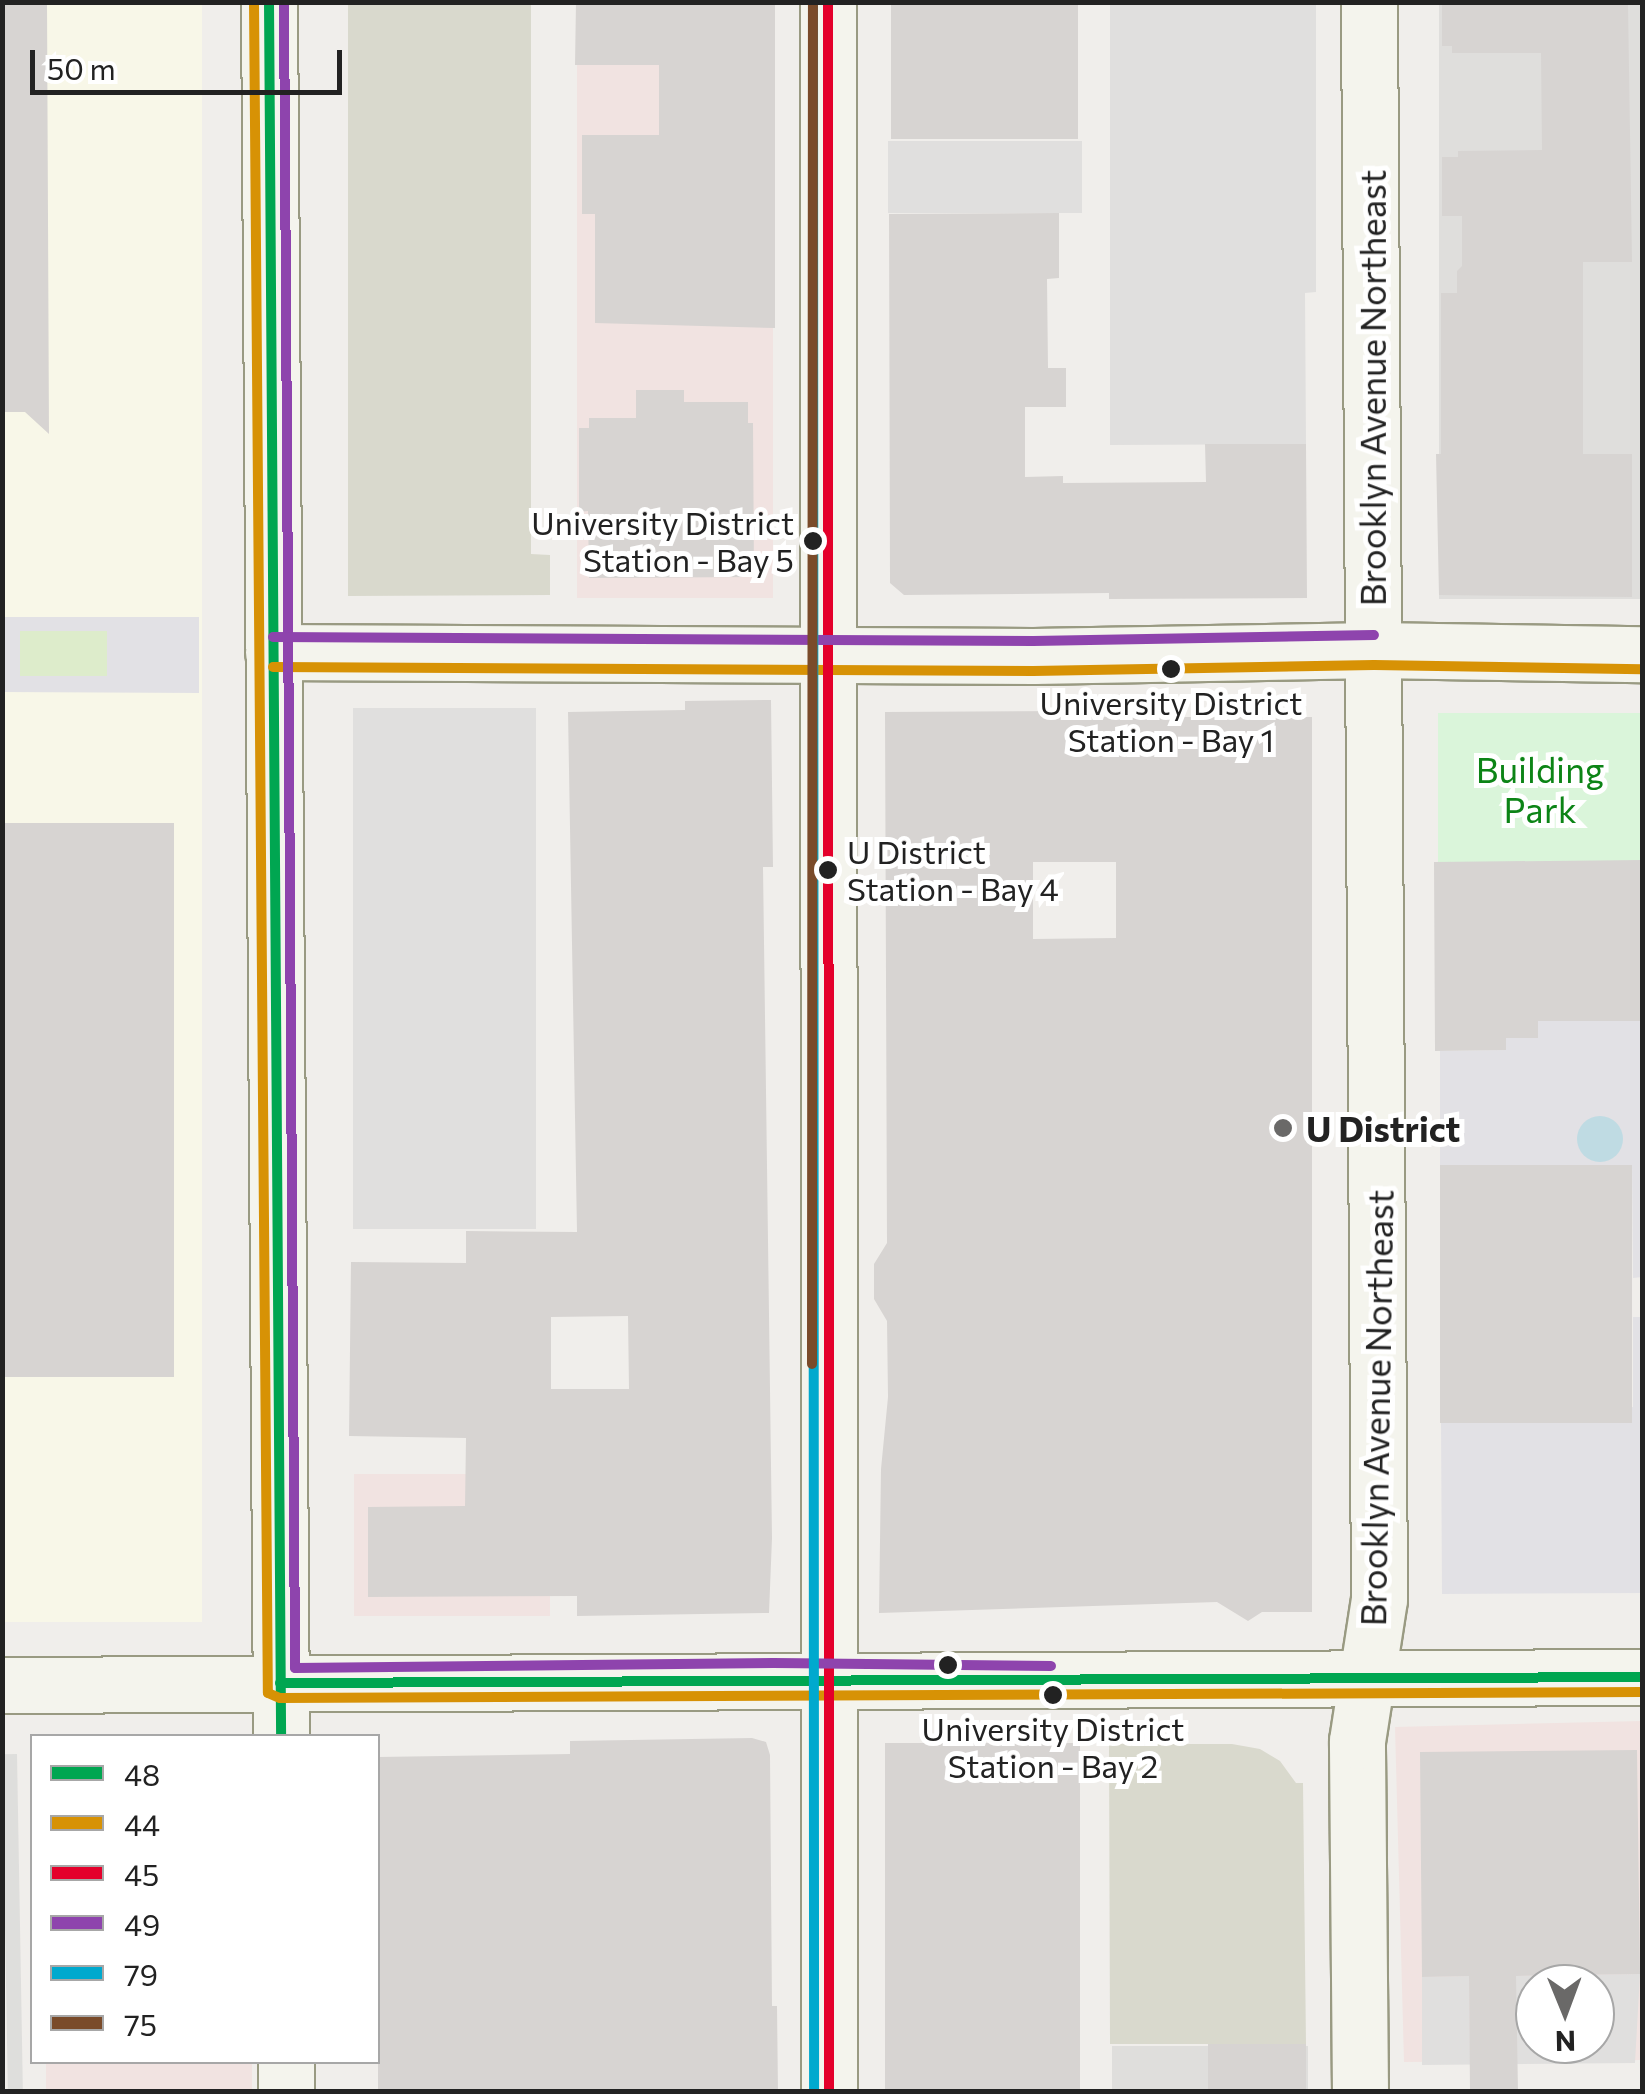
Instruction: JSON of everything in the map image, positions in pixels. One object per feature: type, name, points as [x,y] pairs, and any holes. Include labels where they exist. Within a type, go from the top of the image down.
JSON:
[{"type":"street","points":[[269,2],[280,1734]]},
{"type":"street","points":[[828,2],[829,2092]]},
{"type":"street","name":"Brooklyn Avenue Northeast","points":[[1360,2092],[1358,1740],[1379,1599],[1369,2]]},
{"type":"street","points":[[274,652],[828,654],[1374,650],[1642,654]]},
{"type":"street","points":[[2,1685],[1642,1676]]},
{"type":"street","points":[[286,2064],[286,2092]]},
{"type":"shaded area","points":[[2,3],[202,3],[202,1622],[2,1622]]},
{"type":"shaded area","points":[[348,3],[531,3],[531,554],[550,555],[550,595],[348,596]]},
{"type":"shaded area","points":[[577,3],[773,3],[773,598],[577,598]]},
{"type":"shaded area","points":[[1110,3],[1316,3],[1316,292],[1305,293],[1306,444],[1110,445]]},
{"type":"shaded area","points":[[1439,3],[1642,3],[1642,599],[1439,599]]},
{"type":"shaded area","points":[[888,141],[1082,141],[1082,213],[888,213]]},
{"type":"shaded area","points":[[3,617],[199,617],[199,693],[3,692]],"holes":[[[20,631],[107,631],[107,676],[20,676]]]},
{"type":"shaded area","points":[[353,708],[536,708],[536,1229],[353,1229]]},
{"type":"shaded area","points":[[1538,1021],[1642,1021],[1642,1277],[1633,1278],[1632,1165],[1440,1165],[1440,1051],[1505,1050],[1506,1038],[1538,1038]]},
{"type":"shaded area","points":[[1633,1317],[1642,1317],[1642,1593],[1442,1594],[1441,1423],[1633,1407]]},
{"type":"shaded area","points":[[354,1474],[550,1474],[550,1616],[354,1616]]},
{"type":"shaded area","points":[[1642,1721],[1642,2060],[1615,2060],[1615,1964],[1515,1964],[1515,2061],[1404,2062],[1395,1727]]},
{"type":"shaded area","points":[[1109,1744],[1232,1744],[1260,1749],[1280,1761],[1296,1783],[1303,1783],[1306,2044],[1110,2044]]},
{"type":"shaded area","points":[[2,1754],[17,1754],[23,2091],[8,2091]]},
{"type":"shaded area","points":[[1615,1974],[1640,1974],[1635,2063],[1615,2063]]},
{"type":"shaded area","points":[[1469,1976],[1470,2053],[1515,1978],[1515,2064],[1528,2064],[1422,2065],[1422,1977]]},
{"type":"shaded area","points":[[1112,2046],[1308,2046],[1308,2091],[1112,2091]]},
{"type":"shaded area","points":[[46,2064],[252,2064],[252,2091],[46,2091]]},
{"type":"green space","points":[[20,631],[107,631],[107,676],[20,676]]},
{"type":"green space","name":"Building Park","points":[[1438,713],[1642,713],[1642,865],[1438,865]]},
{"type":"water","points":[[1600,1116],[1616,1123],[1623,1139],[1616,1155],[1600,1162],[1584,1155],[1577,1139],[1584,1123]]},
{"type":"building","points":[[2,2],[47,2],[49,434],[25,412],[2,412]]},
{"type":"building","points":[[576,2],[775,2],[775,328],[595,323],[595,214],[582,214],[582,135],[659,135],[659,65],[575,65]]},
{"type":"building","points":[[891,2],[1078,2],[1078,139],[891,139]]},
{"type":"building","points":[[1442,2],[1628,4],[1632,262],[1583,262],[1583,454],[1632,454],[1632,597],[1439,595],[1436,454],[1441,454],[1441,293],[1457,293],[1457,271],[1462,266],[1462,216],[1442,216],[1442,157],[1458,157],[1458,151],[1542,150],[1541,53],[1452,53],[1452,46],[1442,46]]},
{"type":"building","points":[[1059,213],[1059,278],[1047,279],[1048,368],[1066,368],[1066,407],[1025,407],[1025,477],[1063,476],[1063,483],[1206,482],[1205,444],[1306,444],[1307,598],[1109,599],[1109,593],[904,595],[890,583],[889,214]]},
{"type":"building","points":[[636,390],[684,390],[684,402],[748,402],[748,423],[753,423],[754,577],[589,578],[588,511],[579,512],[579,428],[589,428],[589,418],[636,418]]},
{"type":"building","points":[[771,700],[773,867],[763,867],[772,1538],[769,1613],[577,1616],[577,1596],[368,1597],[368,1507],[465,1506],[466,1438],[349,1436],[351,1262],[466,1263],[466,1231],[577,1232],[568,712],[685,710],[685,701]],"holes":[[[628,1316],[629,1389],[551,1389],[551,1317]]]},
{"type":"building","points":[[1076,711],[1076,717],[1312,717],[1312,1612],[1262,1612],[1248,1621],[1217,1602],[879,1613],[881,1469],[888,1397],[887,1321],[874,1299],[874,1264],[887,1243],[885,712]],"holes":[[[1033,862],[1116,862],[1116,938],[1033,939]]]},
{"type":"building","points":[[2,823],[174,823],[174,1377],[2,1377]]},
{"type":"building","points":[[1642,860],[1642,1021],[1538,1021],[1538,1038],[1506,1038],[1506,1050],[1435,1051],[1434,862]]},
{"type":"building","points":[[1440,1165],[1632,1165],[1632,1423],[1440,1423]]},
{"type":"building","points":[[752,1738],[766,1742],[770,1755],[772,2006],[777,2006],[778,2092],[378,2092],[380,1757],[570,1754],[570,1741]]},
{"type":"building","points":[[885,1743],[1080,1743],[1080,2092],[885,2092]]},
{"type":"building","points":[[1637,1750],[1640,1974],[1615,1974],[1615,1964],[1515,1964],[1518,2092],[1470,2092],[1469,1976],[1422,1977],[1420,1752]]},
{"type":"building","points":[[1208,2044],[1306,2044],[1306,2092],[1208,2092]]},
{"type":"transit line","name":"44","points":[[254,2],[268,1693],[280,1698],[1642,1692]]},
{"type":"transit line","name":"48","points":[[269,2],[281,1734]]},
{"type":"transit line","name":"49","points":[[284,2],[295,1668],[773,1663],[1051,1666]]},
{"type":"transit line","name":"79","points":[[813,2],[814,2092]]},
{"type":"transit line","name":"75","points":[[812,1364],[813,2]]},
{"type":"transit line","name":"45","points":[[828,2],[829,2092]]},
{"type":"transit line","name":"49","points":[[273,637],[1033,641],[1374,635]]},
{"type":"transit line","name":"44","points":[[273,667],[1033,671],[1374,665],[1642,669]]},
{"type":"transit line","name":"48","points":[[280,1683],[1642,1677]]},
{"type":"place","name":"University District Station - Bay 5","points":[[813,541]]},
{"type":"place","name":"University District Station - Bay 1","points":[[1171,669]]},
{"type":"place","name":"U District Station - Bay 4","points":[[828,870]]},
{"type":"place","name":"U District","points":[[1283,1128]]},
{"type":"place","name":"University District Station - Bay 2","points":[[1053,1695]]}]
